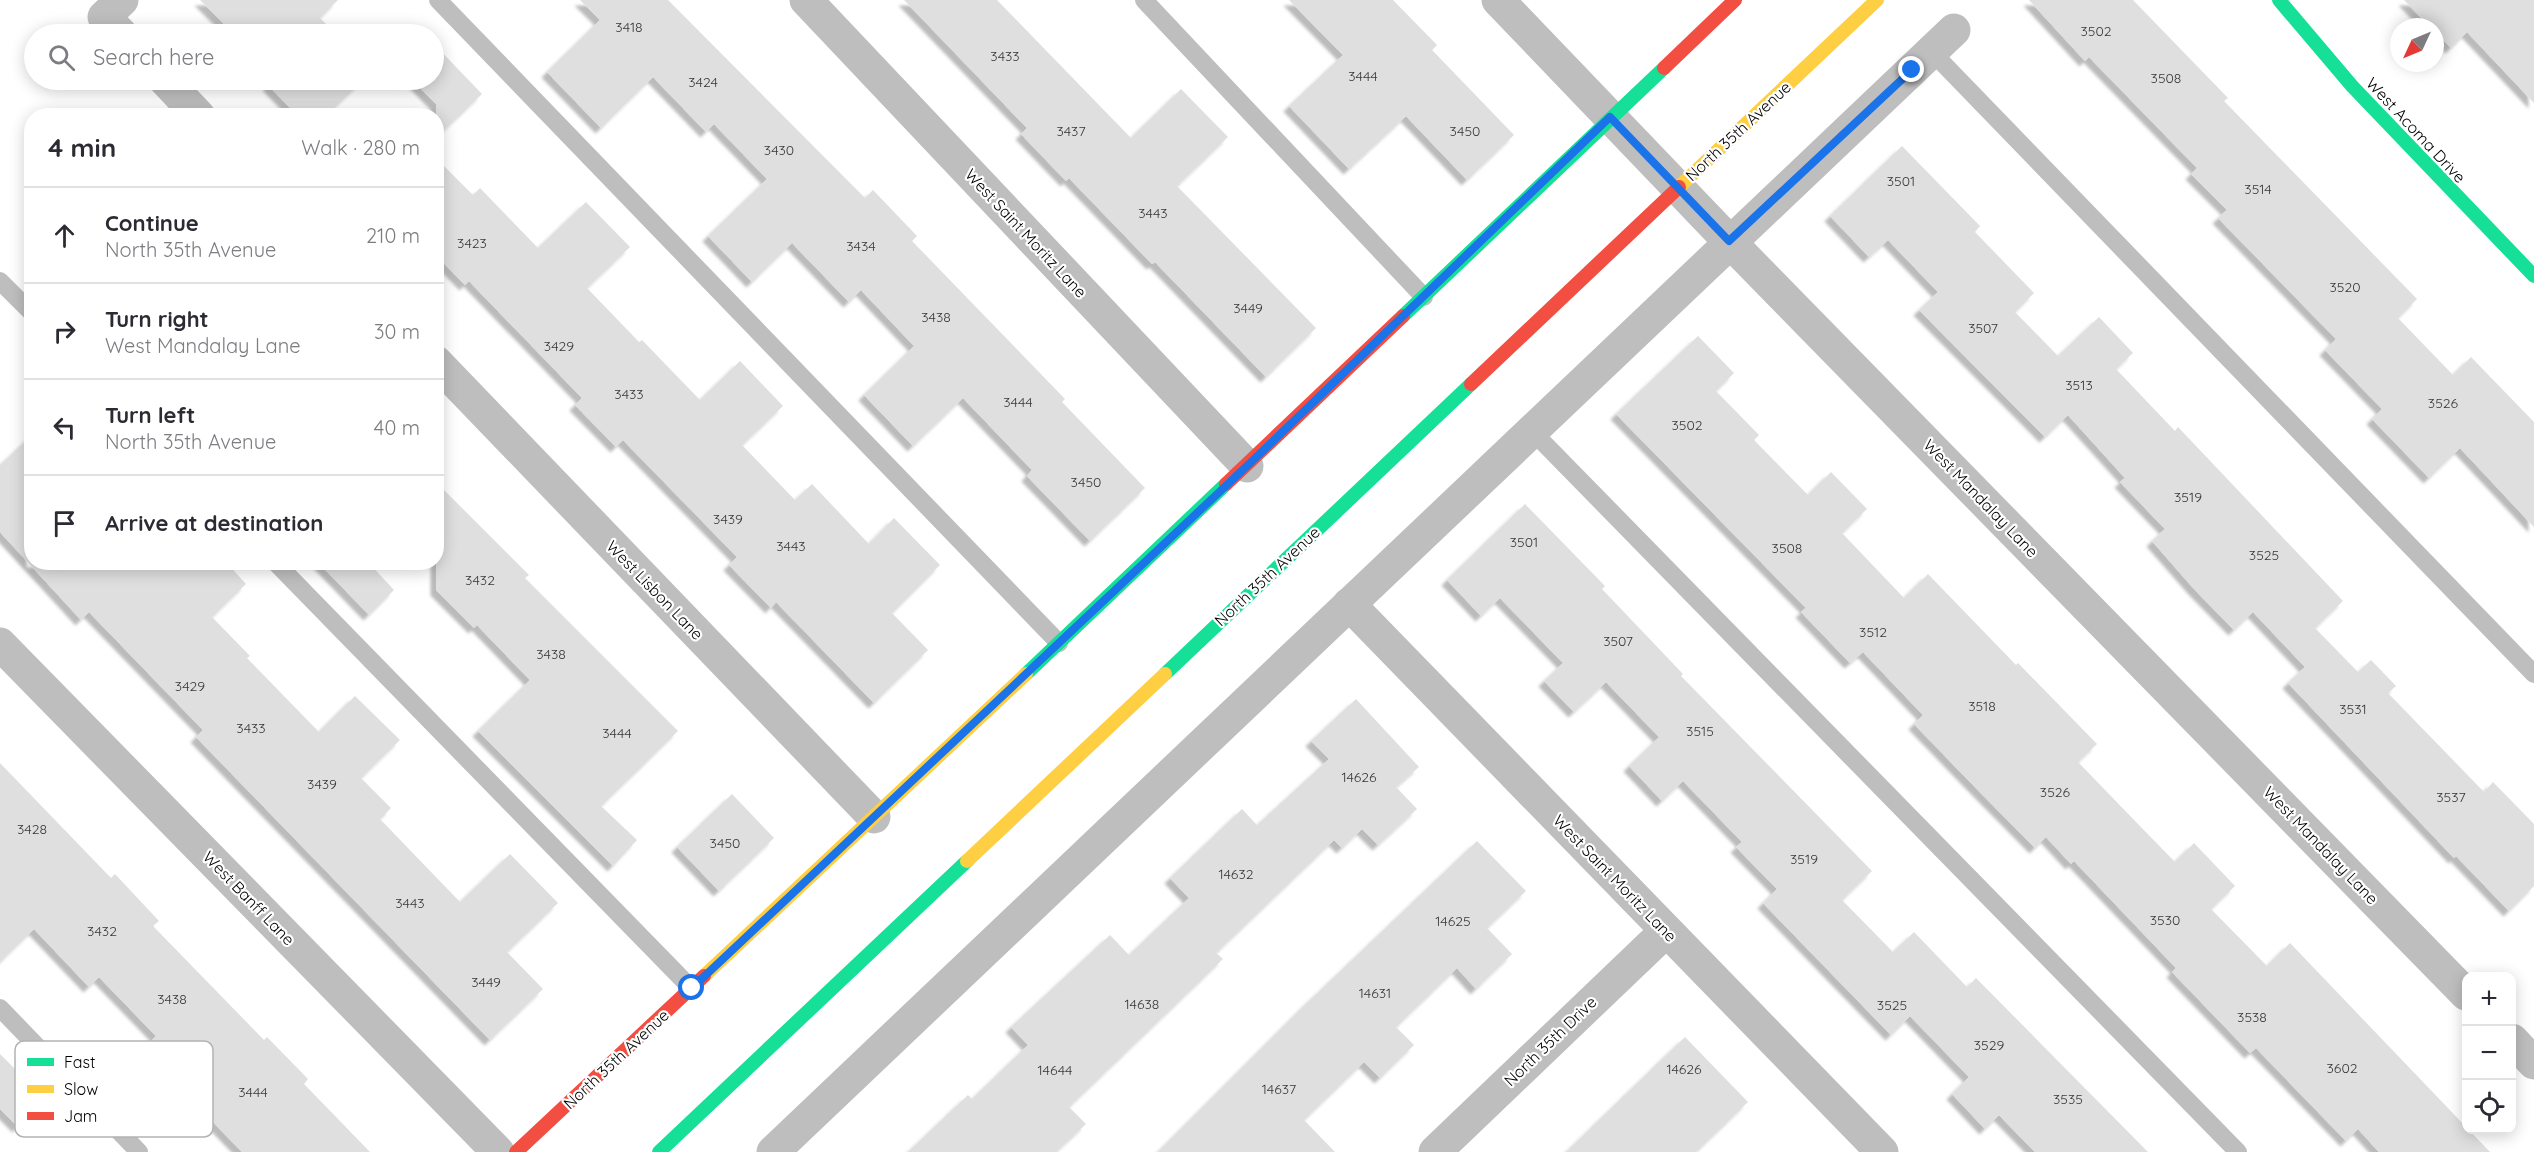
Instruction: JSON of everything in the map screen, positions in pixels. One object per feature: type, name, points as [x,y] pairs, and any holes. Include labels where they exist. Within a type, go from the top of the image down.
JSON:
[{"type":"street","name":"West Saint Moritz Lane","points":[[806,0],[1247,466]]},
{"type":"street","name":"West Mandalay Lane","points":[[1498,0],[1729,241],[2462,990]]},
{"type":"street","name":"North 35th Avenue","points":[[516,1152],[1247,466],[1735,0]]},
{"type":"street","name":"North 35th Avenue","points":[[659,1152],[1876,0]]},
{"type":"street","name":"West Acoma Drive","points":[[2279,0],[2352,86],[2534,276]]},
{"type":"street","points":[[773,1152],[1942,40]]},
{"type":"street","points":[[174,90],[191,108]]},
{"type":"street","name":"West Lisbon Lane","points":[[444,370],[874,817]]},
{"type":"street","name":"West Saint Moritz Lane","points":[[1350,604],[1882,1152]]},
{"type":"street","name":"West Banff Lane","points":[[0,645],[498,1152]]},
{"type":"street","name":"North 35th Drive","points":[[1435,1152],[1666,931]]},
{"type":"street","points":[[2516,1045],[2534,1063]]},
{"type":"lane","points":[[438,0],[1059,643]]},
{"type":"lane","points":[[1144,0],[1424,297]]},
{"type":"lane","points":[[1942,40],[2534,674]]},
{"type":"lane","points":[[0,281],[24,305]]},
{"type":"lane","points":[[1531,430],[2238,1152]]},
{"type":"lane","points":[[283,570],[692,988]]},
{"type":"lane","points":[[0,1008],[32,1041]]},
{"type":"lane","points":[[125,1137],[139,1152]]},
{"type":"building","points":[[200,0],[338,0],[320,18],[326,24],[224,24]]},
{"type":"building","points":[[580,0],[668,0],[865,198],[873,190],[917,236],[912,241],[1065,399],[1062,402],[1145,488],[1090,541],[1027,476],[1032,470],[963,398],[913,446],[864,395],[914,346],[861,290],[849,302],[792,243],[752,282],[708,236],[767,179],[714,124],[706,132],[653,77],[601,128],[547,72],[600,20]]},
{"type":"building","points":[[904,0],[997,0],[1131,138],[1181,89],[1228,137],[1177,186],[1316,328],[1266,377],[1155,262],[1152,264],[1069,178],[1066,181],[1021,134],[1027,128]]},
{"type":"building","points":[[1289,0],[1393,0],[1437,45],[1432,50],[1514,135],[1467,180],[1406,116],[1349,169],[1289,106],[1343,55]]},
{"type":"building","points":[[2029,0],[2133,0],[2228,98],[2224,101],[2417,299],[2398,318],[2453,375],[2471,357],[2534,422],[2534,527],[2460,448],[2429,478],[2372,419],[2382,409],[2325,350],[2336,339],[2218,218],[2227,210],[2191,174],[2197,168],[2089,57],[2085,61]]},
{"type":"building","points":[[2404,0],[2534,0],[2534,103],[2467,32],[2451,48],[2444,41],[2444,18],[2421,18]]},
{"type":"building","points":[[444,54],[482,94],[444,130],[444,108],[436,108],[436,104],[422,90],[444,90]]},
{"type":"building","points":[[273,90],[353,90],[334,108],[290,108]]},
{"type":"building","points":[[1902,146],[1980,226],[1975,232],[2034,293],[2015,312],[2058,356],[2099,317],[2133,353],[2116,369],[2175,431],[2178,427],[2343,601],[2315,628],[2358,672],[2371,660],[2396,686],[2388,693],[2484,792],[2493,782],[2534,824],[2534,886],[2509,911],[2456,856],[2454,858],[2288,683],[2305,667],[2253,612],[2234,630],[2194,589],[2152,541],[2165,529],[2120,482],[2125,478],[2068,415],[2045,437],[1919,310],[1938,292],[1888,240],[1869,257],[1830,216]]},
{"type":"building","points":[[444,166],[473,195],[480,188],[538,248],[586,202],[630,247],[587,288],[639,342],[642,340],[700,400],[740,361],[783,406],[742,445],[795,500],[812,484],[869,544],[894,518],[940,565],[892,613],[928,650],[874,703],[776,602],[771,608],[729,565],[737,557],[623,440],[616,447],[575,405],[582,398],[469,281],[465,285],[444,263]]},
{"type":"building","points":[[1698,336],[1734,373],[1716,391],[1759,435],[1754,440],[1808,495],[1831,472],[1867,509],[1842,533],[1904,598],[1928,574],[2097,744],[2078,762],[2175,862],[2194,843],[2235,886],[2211,909],[2267,966],[2290,943],[2462,1123],[2462,1134],[2473,1134],[2490,1152],[2379,1152],[2358,1129],[2346,1141],[2256,1048],[2250,1053],[2172,972],[2176,968],[2074,861],[2071,864],[2046,837],[2035,848],[1914,724],[1923,715],[1863,652],[1850,663],[1801,612],[1806,608],[1616,414]]},
{"type":"building","points":[[24,442],[24,558],[0,532],[0,465]]},
{"type":"building","points":[[444,490],[529,575],[525,578],[678,731],[601,806],[637,840],[613,866],[478,731],[530,680],[477,625],[474,628],[436,590],[436,570],[444,570]]},
{"type":"building","points":[[1525,504],[1605,586],[1602,589],[1683,674],[1681,676],[1872,871],[1842,900],[1893,952],[1914,932],[1967,987],[1976,978],[2148,1152],[2035,1152],[1999,1115],[1985,1129],[1952,1094],[1969,1077],[1910,1016],[1891,1035],[1763,903],[1777,889],[1736,847],[1742,842],[1683,781],[1662,801],[1629,766],[1659,737],[1606,682],[1574,712],[1544,681],[1563,663],[1500,598],[1481,616],[1447,580]]},
{"type":"building","points":[[35,570],[233,570],[246,584],[212,617],[250,656],[247,658],[319,732],[355,696],[400,740],[361,778],[391,808],[380,819],[460,902],[510,854],[558,903],[507,952],[543,989],[490,1040],[196,737],[203,730],[89,612],[81,620]]},
{"type":"building","points":[[326,570],[375,570],[394,590],[369,615]]},
{"type":"building","points":[[1356,699],[1419,767],[1396,787],[1417,809],[1378,845],[1362,829],[1342,848],[1334,840],[1216,953],[1223,959],[1069,1107],[1086,1124],[1056,1152],[908,1152],[968,1095],[972,1099],[1028,1045],[1011,1027],[1110,935],[1129,955],[1189,898],[1170,878],[1242,809],[1257,825],[1329,759],[1311,741]]},
{"type":"building","points":[[0,763],[111,878],[115,874],[159,921],[153,926],[264,1040],[267,1037],[308,1079],[304,1084],[370,1152],[242,1152],[213,1122],[213,1041],[151,1041],[156,1036],[99,977],[89,987],[34,929],[0,962]]},
{"type":"building","points":[[732,794],[774,838],[719,891],[677,847]]},
{"type":"building","points":[[1477,841],[1526,891],[1487,928],[1512,954],[1476,989],[1457,968],[1396,1027],[1414,1045],[1380,1078],[1364,1062],[1304,1120],[1335,1152],[1158,1152],[1307,1003]]},
{"type":"building","points":[[1685,1037],[1748,1102],[1696,1152],[1566,1152]]},
{"type":"building","points":[[0,1054],[15,1069],[15,1124],[0,1109]]},
{"type":"traffic: fast","points":[[2279,0],[2352,86],[2534,276]]},
{"type":"traffic: fast","points":[[1403,316],[1664,68]]},
{"type":"traffic: fast","points":[[1165,674],[1471,384]]},
{"type":"traffic: fast","points":[[1026,674],[1226,484]]},
{"type":"traffic: fast","points":[[659,1152],[967,861]]},
{"type":"traffic: slow","points":[[1679,187],[1877,0]]},
{"type":"traffic: slow","points":[[704,976],[1026,674]]},
{"type":"traffic: slow","points":[[967,861],[1165,674]]},
{"type":"traffic: jam","points":[[1664,68],[1735,0]]},
{"type":"traffic: jam","points":[[1471,384],[1679,187]]},
{"type":"traffic: jam","points":[[1226,484],[1403,316]]},
{"type":"traffic: jam","points":[[516,1152],[704,976]]},
{"type":"route","points":[[692,988],[1247,466],[1610,117],[1729,241],[1912,70]]}]
